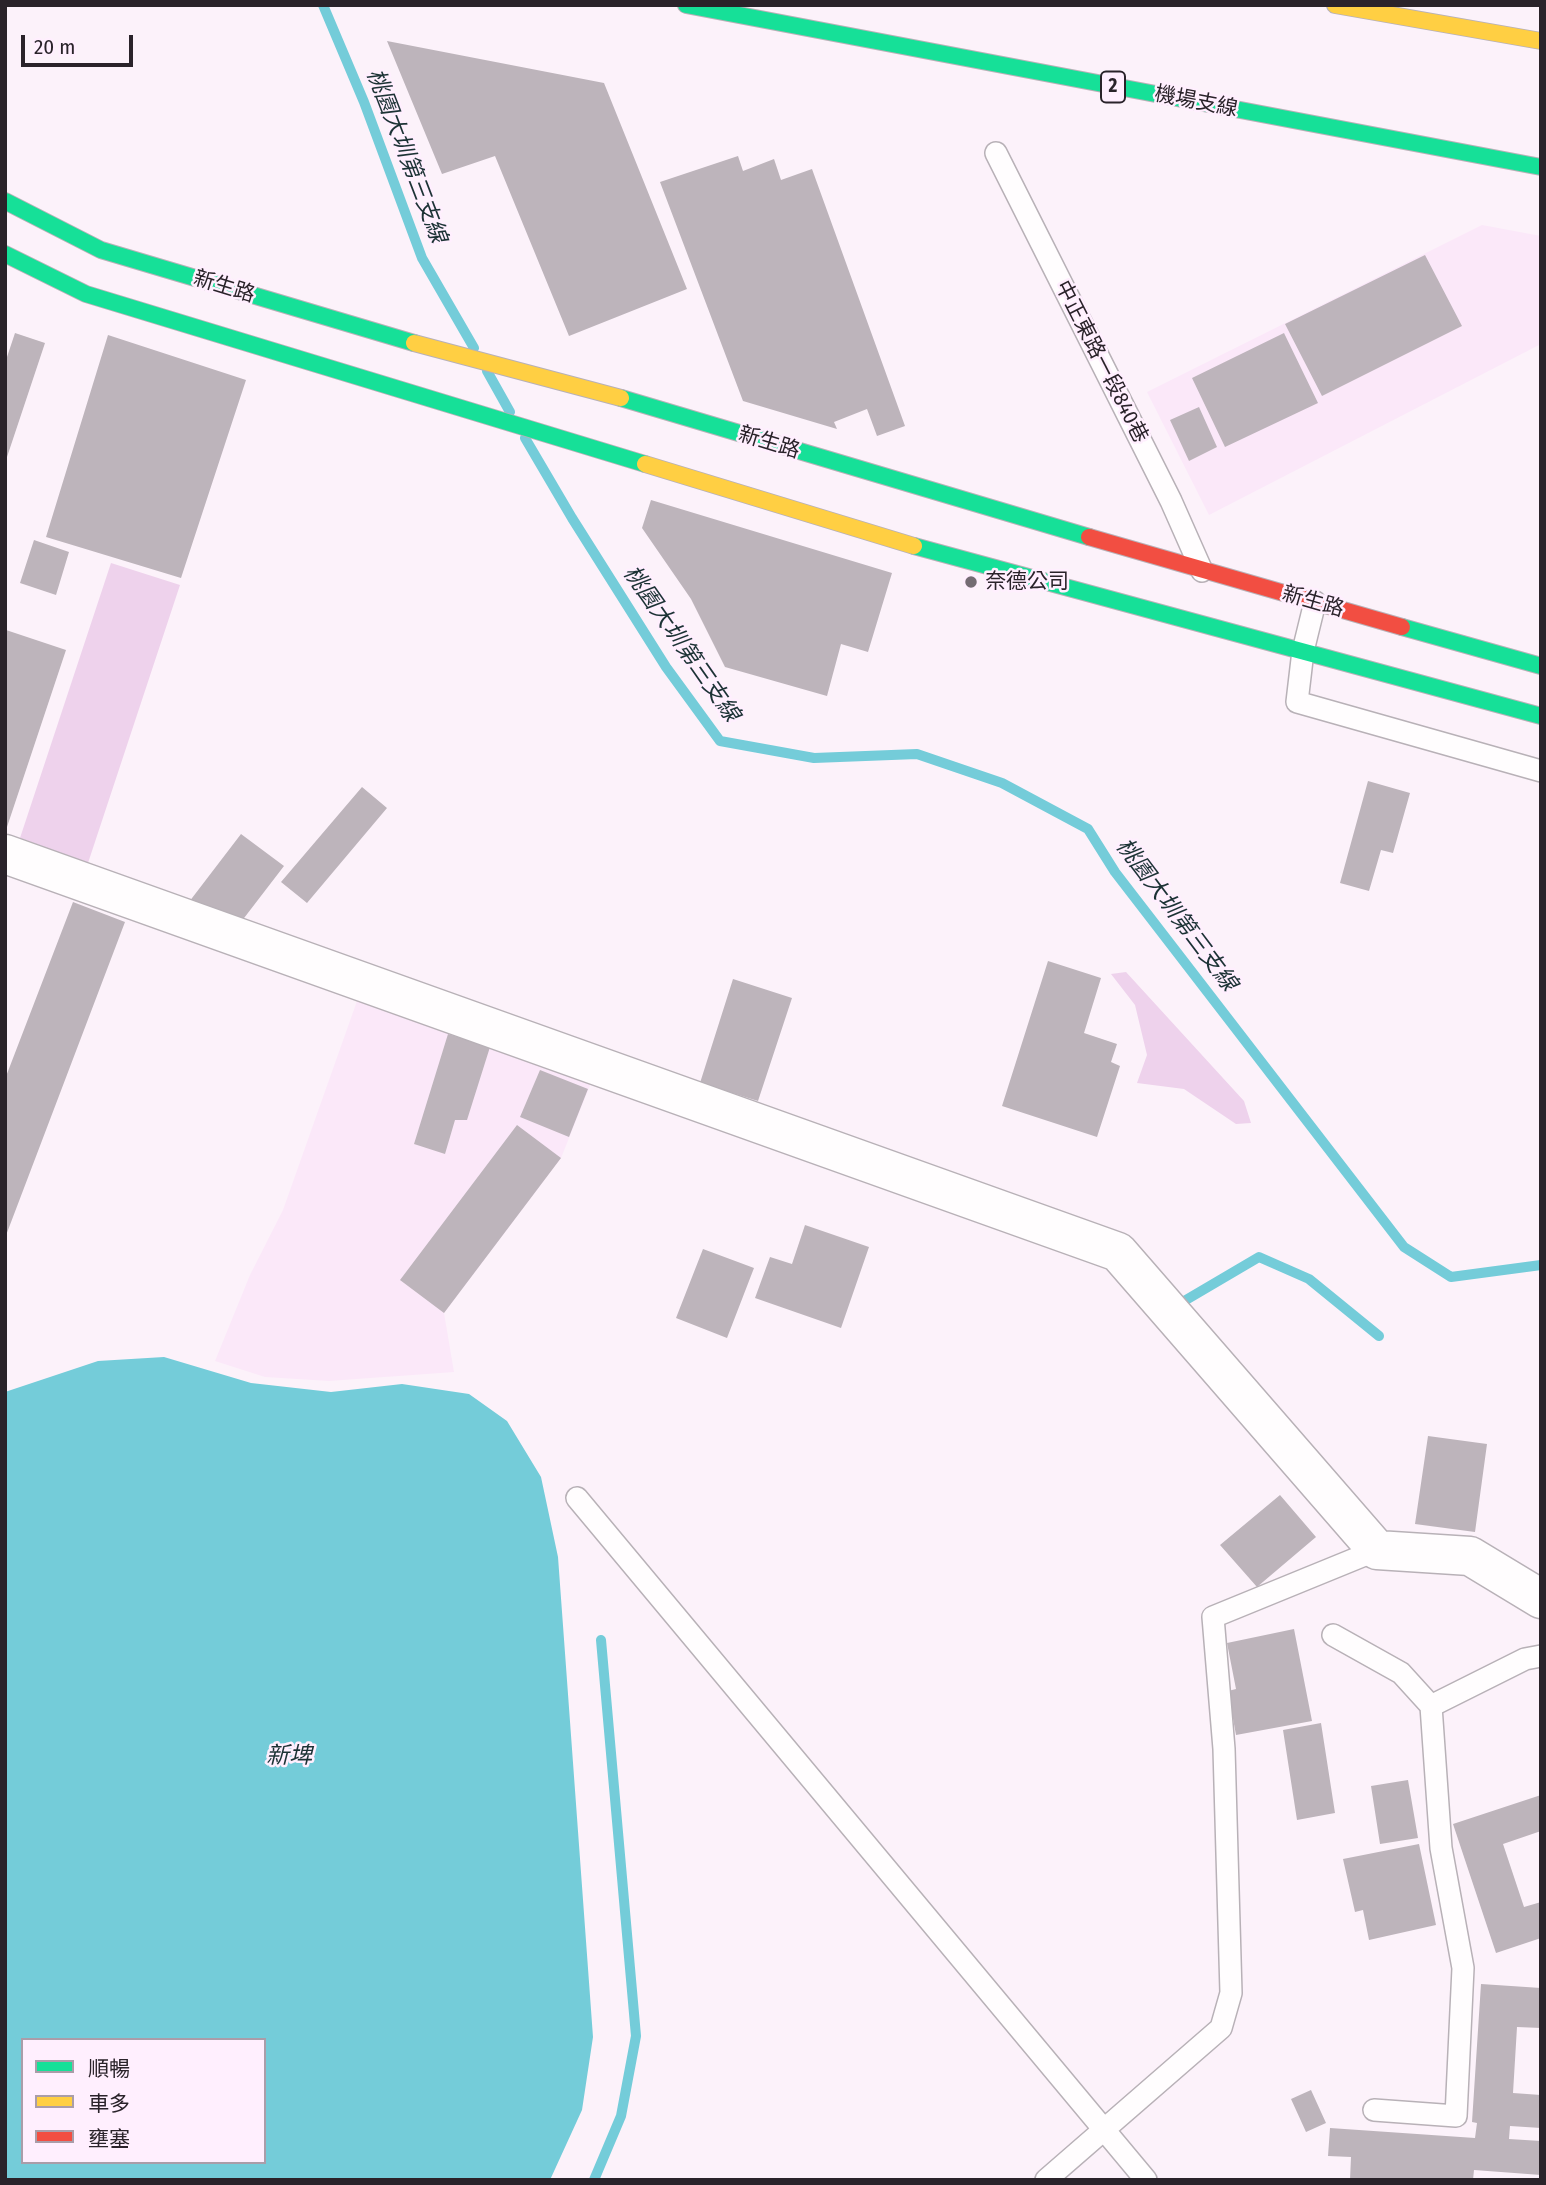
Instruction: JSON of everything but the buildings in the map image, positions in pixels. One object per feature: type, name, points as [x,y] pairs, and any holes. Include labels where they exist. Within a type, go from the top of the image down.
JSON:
[{"type":"main road","points":[[1335,5],[1541,41]]},
{"type":"main road","points":[[1414,5],[1513,36]]},
{"type":"main road","name":"機場支線","points":[[679,6],[1541,167]]},
{"type":"main road","name":"新生路","points":[[5,201],[102,250],[374,331],[594,390],[1202,571],[1541,666]]},
{"type":"main road","points":[[5,254],[86,294],[966,562],[1541,716]]},
{"type":"street","points":[[5,855],[1118,1252],[1377,1550],[1470,1556],[1541,1599]]},
{"type":"lane","name":"中正東路一段840巷","points":[[996,153],[1171,501],[1202,571]]},
{"type":"lane","points":[[1315,602],[1303,651],[1297,702],[1541,771]]},
{"type":"lane","points":[[577,1498],[1146,2180]]},
{"type":"lane","points":[[1046,2180],[1222,2028],[1231,1993],[1224,1749],[1213,1617],[1377,1550]]},
{"type":"lane","points":[[1333,1635],[1401,1673],[1431,1706],[1441,1848],[1463,1968],[1456,2116],[1374,2110]]},
{"type":"lane","points":[[1431,1706],[1525,1658],[1541,1656]]},
{"type":"shaded area","points":[[1482,225],[1541,236],[1541,344],[1209,515],[1147,392]]},
{"type":"shaded area","points":[[111,563],[180,585],[88,863],[20,838]]},
{"type":"shaded area","points":[[1126,972],[1244,1101],[1251,1123],[1236,1124],[1184,1089],[1137,1083],[1147,1055],[1135,1005],[1111,974]]},
{"type":"shaded area","points":[[357,1001],[591,1083],[561,1158],[444,1313],[454,1372],[329,1381],[265,1377],[215,1361],[250,1275],[283,1210]]},
{"type":"water","name":"新埤","points":[[164,1357],[251,1383],[331,1392],[402,1384],[469,1394],[507,1421],[541,1477],[558,1557],[593,2037],[582,2110],[550,2180],[5,2180],[5,1392],[98,1361]]},
{"type":"waterway","name":"桃園大圳第三支線","points":[[323,5],[364,102],[422,258],[474,348]]},
{"type":"waterway","name":"桃園大圳第三支線","points":[[487,371],[510,412]]},
{"type":"waterway","name":"桃園大圳第三支線","points":[[525,438],[666,667],[720,741],[814,758],[917,754],[1002,783],[1088,829],[1115,872],[1404,1247],[1451,1277],[1541,1265]]},
{"type":"waterway","points":[[1174,1307],[1259,1257],[1309,1279],[1379,1336]]},
{"type":"waterway","points":[[594,2180],[621,2116],[636,2036],[601,1640]]},
{"type":"traffic: fast","points":[[686,5],[1541,167]]},
{"type":"traffic: fast","points":[[5,201],[101,250],[414,343]]},
{"type":"traffic: fast","points":[[5,254],[86,294],[645,464]]},
{"type":"traffic: fast","points":[[621,398],[1089,537]]},
{"type":"traffic: fast","points":[[914,546],[1541,716]]},
{"type":"traffic: fast","points":[[1402,627],[1541,666]]},
{"type":"traffic: slow","points":[[1335,5],[1541,41]]},
{"type":"traffic: slow","points":[[414,343],[621,398]]},
{"type":"traffic: slow","points":[[645,464],[914,546]]},
{"type":"traffic: jam","points":[[1089,537],[1402,627]]},
{"type":"place","name":"奈德公司","points":[[971,582]]}]
